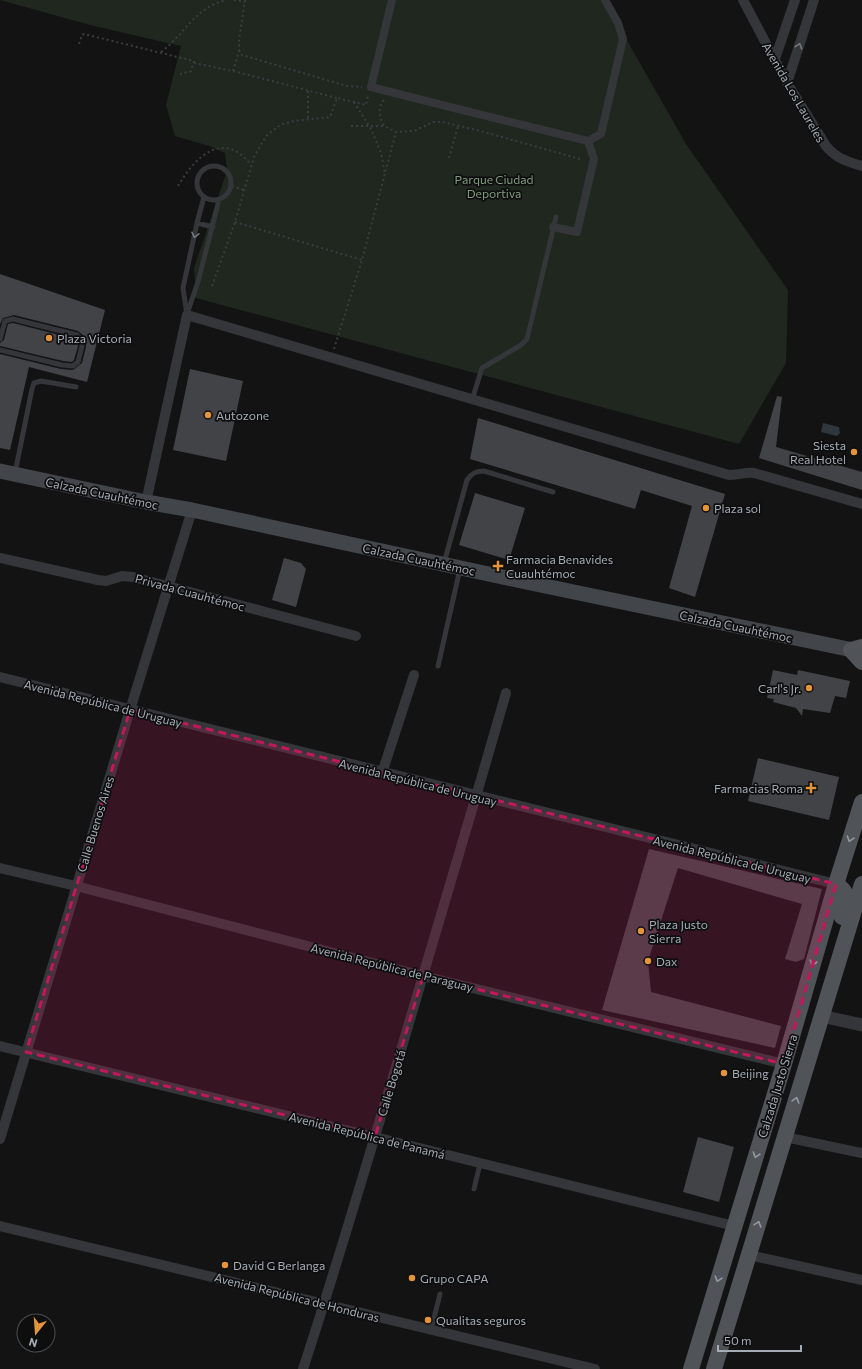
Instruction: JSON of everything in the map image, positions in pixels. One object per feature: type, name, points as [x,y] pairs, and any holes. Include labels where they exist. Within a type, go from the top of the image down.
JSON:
[{"type":"main road","name":"Calzada Cuauhtémoc","points":[[7,473],[192,510],[461,568],[858,650]]},
{"type":"main road","points":[[858,650],[862,662]]},
{"type":"main road","name":"Calzada Justo Sierra","points":[[690,1369],[784,1064],[836,884],[862,802]]},
{"type":"main road","points":[[836,884],[846,892],[847,898],[834,946],[836,952],[840,956]]},
{"type":"main road","name":"Calzada Justo Sierra","points":[[714,1369],[821,1016],[862,888]]},
{"type":"main road","points":[[734,1226],[737,1232],[740,1249],[749,1255]]},
{"type":"street","points":[[392,0],[371,87],[588,141],[601,134],[623,39],[618,23],[605,0]]},
{"type":"street","name":"Avenida Los Laureles","points":[[743,0],[787,83],[826,146],[833,154],[843,161],[862,166]]},
{"type":"street","points":[[775,59],[795,0]]},
{"type":"street","points":[[787,83],[814,0]]},
{"type":"street","points":[[553,227],[577,232],[594,159],[588,141]]},
{"type":"street","points":[[146,502],[187,315],[729,475],[737,475],[746,472],[754,473],[862,504]]},
{"type":"street","name":"Calle Buenos Aires","points":[[0,1139],[192,510]]},
{"type":"street","name":"Privada Cuauhtémoc","points":[[0,558],[98,580],[106,581],[122,576],[133,577],[356,636]]},
{"type":"street","points":[[382,773],[414,676]]},
{"type":"street","name":"Avenida República de Uruguay","points":[[0,677],[382,773],[836,884]]},
{"type":"street","name":"Calle Bogotá","points":[[303,1369],[375,1137],[477,796],[506,693]]},
{"type":"street","name":"Avenida República de Paraguay","points":[[0,868],[76,886],[423,976],[784,1064]]},
{"type":"street","points":[[821,1016],[862,1025]]},
{"type":"street","name":"Avenida República de Panamá","points":[[0,1046],[734,1226]]},
{"type":"street","points":[[785,1137],[862,1153]]},
{"type":"street","name":"Avenida República de Honduras","points":[[0,1226],[595,1369]]},
{"type":"street","points":[[749,1255],[862,1280]]},
{"type":"lane","points":[[218,165],[226,169],[232,177],[232,186],[227,195],[219,200],[213,200],[200,194],[197,187],[197,180],[201,171],[209,166],[218,165]]},
{"type":"lane","points":[[187,315],[183,288],[204,197]]},
{"type":"lane","points":[[187,315],[196,291],[219,200]]},
{"type":"lane","points":[[472,400],[482,368],[521,345],[526,339],[556,217]]},
{"type":"lane","points":[[197,223],[213,227]]},
{"type":"lane","points":[[0,339],[5,321],[13,319],[77,335],[82,340],[78,362],[73,366],[62,365],[0,350]]},
{"type":"lane","points":[[7,473],[34,383],[41,380],[76,387]]},
{"type":"lane","points":[[444,564],[467,480],[470,475],[477,471],[484,471],[553,492]]},
{"type":"lane","points":[[438,666],[461,568]]},
{"type":"lane","points":[[474,1189],[480,1164]]},
{"type":"lane","points":[[431,1330],[440,1294]]},
{"type":"path","points":[[160,52],[174,41],[188,24],[203,10],[218,2],[226,0]]},
{"type":"path","points":[[234,0],[245,1],[239,40],[239,50],[234,71]]},
{"type":"path","points":[[79,44],[82,35],[84,34],[193,60],[194,63],[234,71],[366,105],[371,87],[347,86],[247,58],[242,55],[239,50]]},
{"type":"path","points":[[180,74],[191,71],[194,63]]},
{"type":"path","points":[[308,91],[308,119]]},
{"type":"path","points":[[384,126],[380,115],[381,103],[391,92]]},
{"type":"path","points":[[212,286],[235,222],[251,165],[266,136],[280,125],[294,121],[330,117],[337,98]]},
{"type":"path","points":[[354,102],[369,125],[381,154],[385,175]]},
{"type":"path","points":[[351,126],[384,126],[396,132],[414,131],[433,122],[442,122],[580,159]]},
{"type":"path","points":[[449,158],[458,126]]},
{"type":"path","points":[[332,358],[362,260],[396,132]]},
{"type":"path","points":[[178,186],[187,171],[206,152],[218,148],[228,148],[236,152],[251,165]]},
{"type":"path","points":[[232,186],[244,190]]},
{"type":"path","points":[[235,222],[362,260]]},
{"type":"highlighted area","points":[[130,710],[836,884],[784,1064],[423,976],[375,1137],[26,1052]]},
{"type":"green space","name":"Parque Ciudad Deportiva","points":[[0,0],[604,0],[686,144],[788,290],[786,363],[739,444],[196,298],[194,268],[227,171],[225,153],[209,146],[175,136],[166,105],[181,46],[90,25]]},
{"type":"shaded area","points":[[823,423],[839,427],[840,433],[837,436],[821,432]]},
{"type":"building","name":"Plaza Victoria","points":[[0,274],[105,310],[87,382],[29,367],[10,450],[0,448],[0,354],[61,369],[73,370],[82,363],[86,340],[85,337],[78,331],[14,315],[3,318],[0,324]]},
{"type":"building","points":[[13,323],[75,339],[78,342],[78,346],[74,360],[72,362],[63,361],[0,346],[0,343],[4,340],[8,324]]},
{"type":"building","name":"Autozone","points":[[190,369],[243,381],[226,461],[173,450]]},
{"type":"building","points":[[777,396],[782,397],[776,447],[862,472],[862,490],[759,458]]},
{"type":"building","name":"Plaza sol","points":[[478,418],[725,494],[695,597],[669,588],[692,506],[641,490],[635,509],[470,459]]},
{"type":"building","points":[[475,493],[525,508],[509,560],[459,545]]},
{"type":"building","points":[[284,558],[301,563],[306,569],[296,607],[272,600]]},
{"type":"building","name":"Carl's Jr.","points":[[773,670],[797,675],[798,670],[850,681],[846,698],[835,696],[830,713],[803,709],[802,716],[796,708],[773,702],[774,699],[767,698]]},
{"type":"building","points":[[758,758],[839,777],[829,820],[748,801]]},
{"type":"building","name":"Plaza Justo Sierra","points":[[649,849],[822,889],[804,959],[796,962],[785,959],[802,904],[678,868],[648,961],[651,992],[781,1026],[775,1048],[602,1010]]},
{"type":"building","points":[[698,1137],[734,1147],[719,1202],[683,1192]]},
{"type":"place","name":"Plaza Victoria","points":[[49,338]]},
{"type":"place","name":"Autozone","points":[[208,415]]},
{"type":"place","name":"Siesta Real Hotel","points":[[854,452]]},
{"type":"place","name":"Plaza sol","points":[[706,508]]},
{"type":"place","name":"Farmacia Benavides Cuauhtémoc","points":[[498,566]]},
{"type":"place","name":"Carl's Jr.","points":[[809,688]]},
{"type":"place","name":"Farmacias Roma","points":[[811,788]]},
{"type":"place","name":"Plaza Justo Sierra","points":[[641,931]]},
{"type":"place","name":"Dax","points":[[648,961]]},
{"type":"place","name":"Beijing","points":[[724,1073]]},
{"type":"place","name":"David G Berlanga","points":[[225,1265]]},
{"type":"place","name":"Grupo CAPA","points":[[412,1278]]},
{"type":"place","name":"Qualitas seguros","points":[[428,1320]]}]
